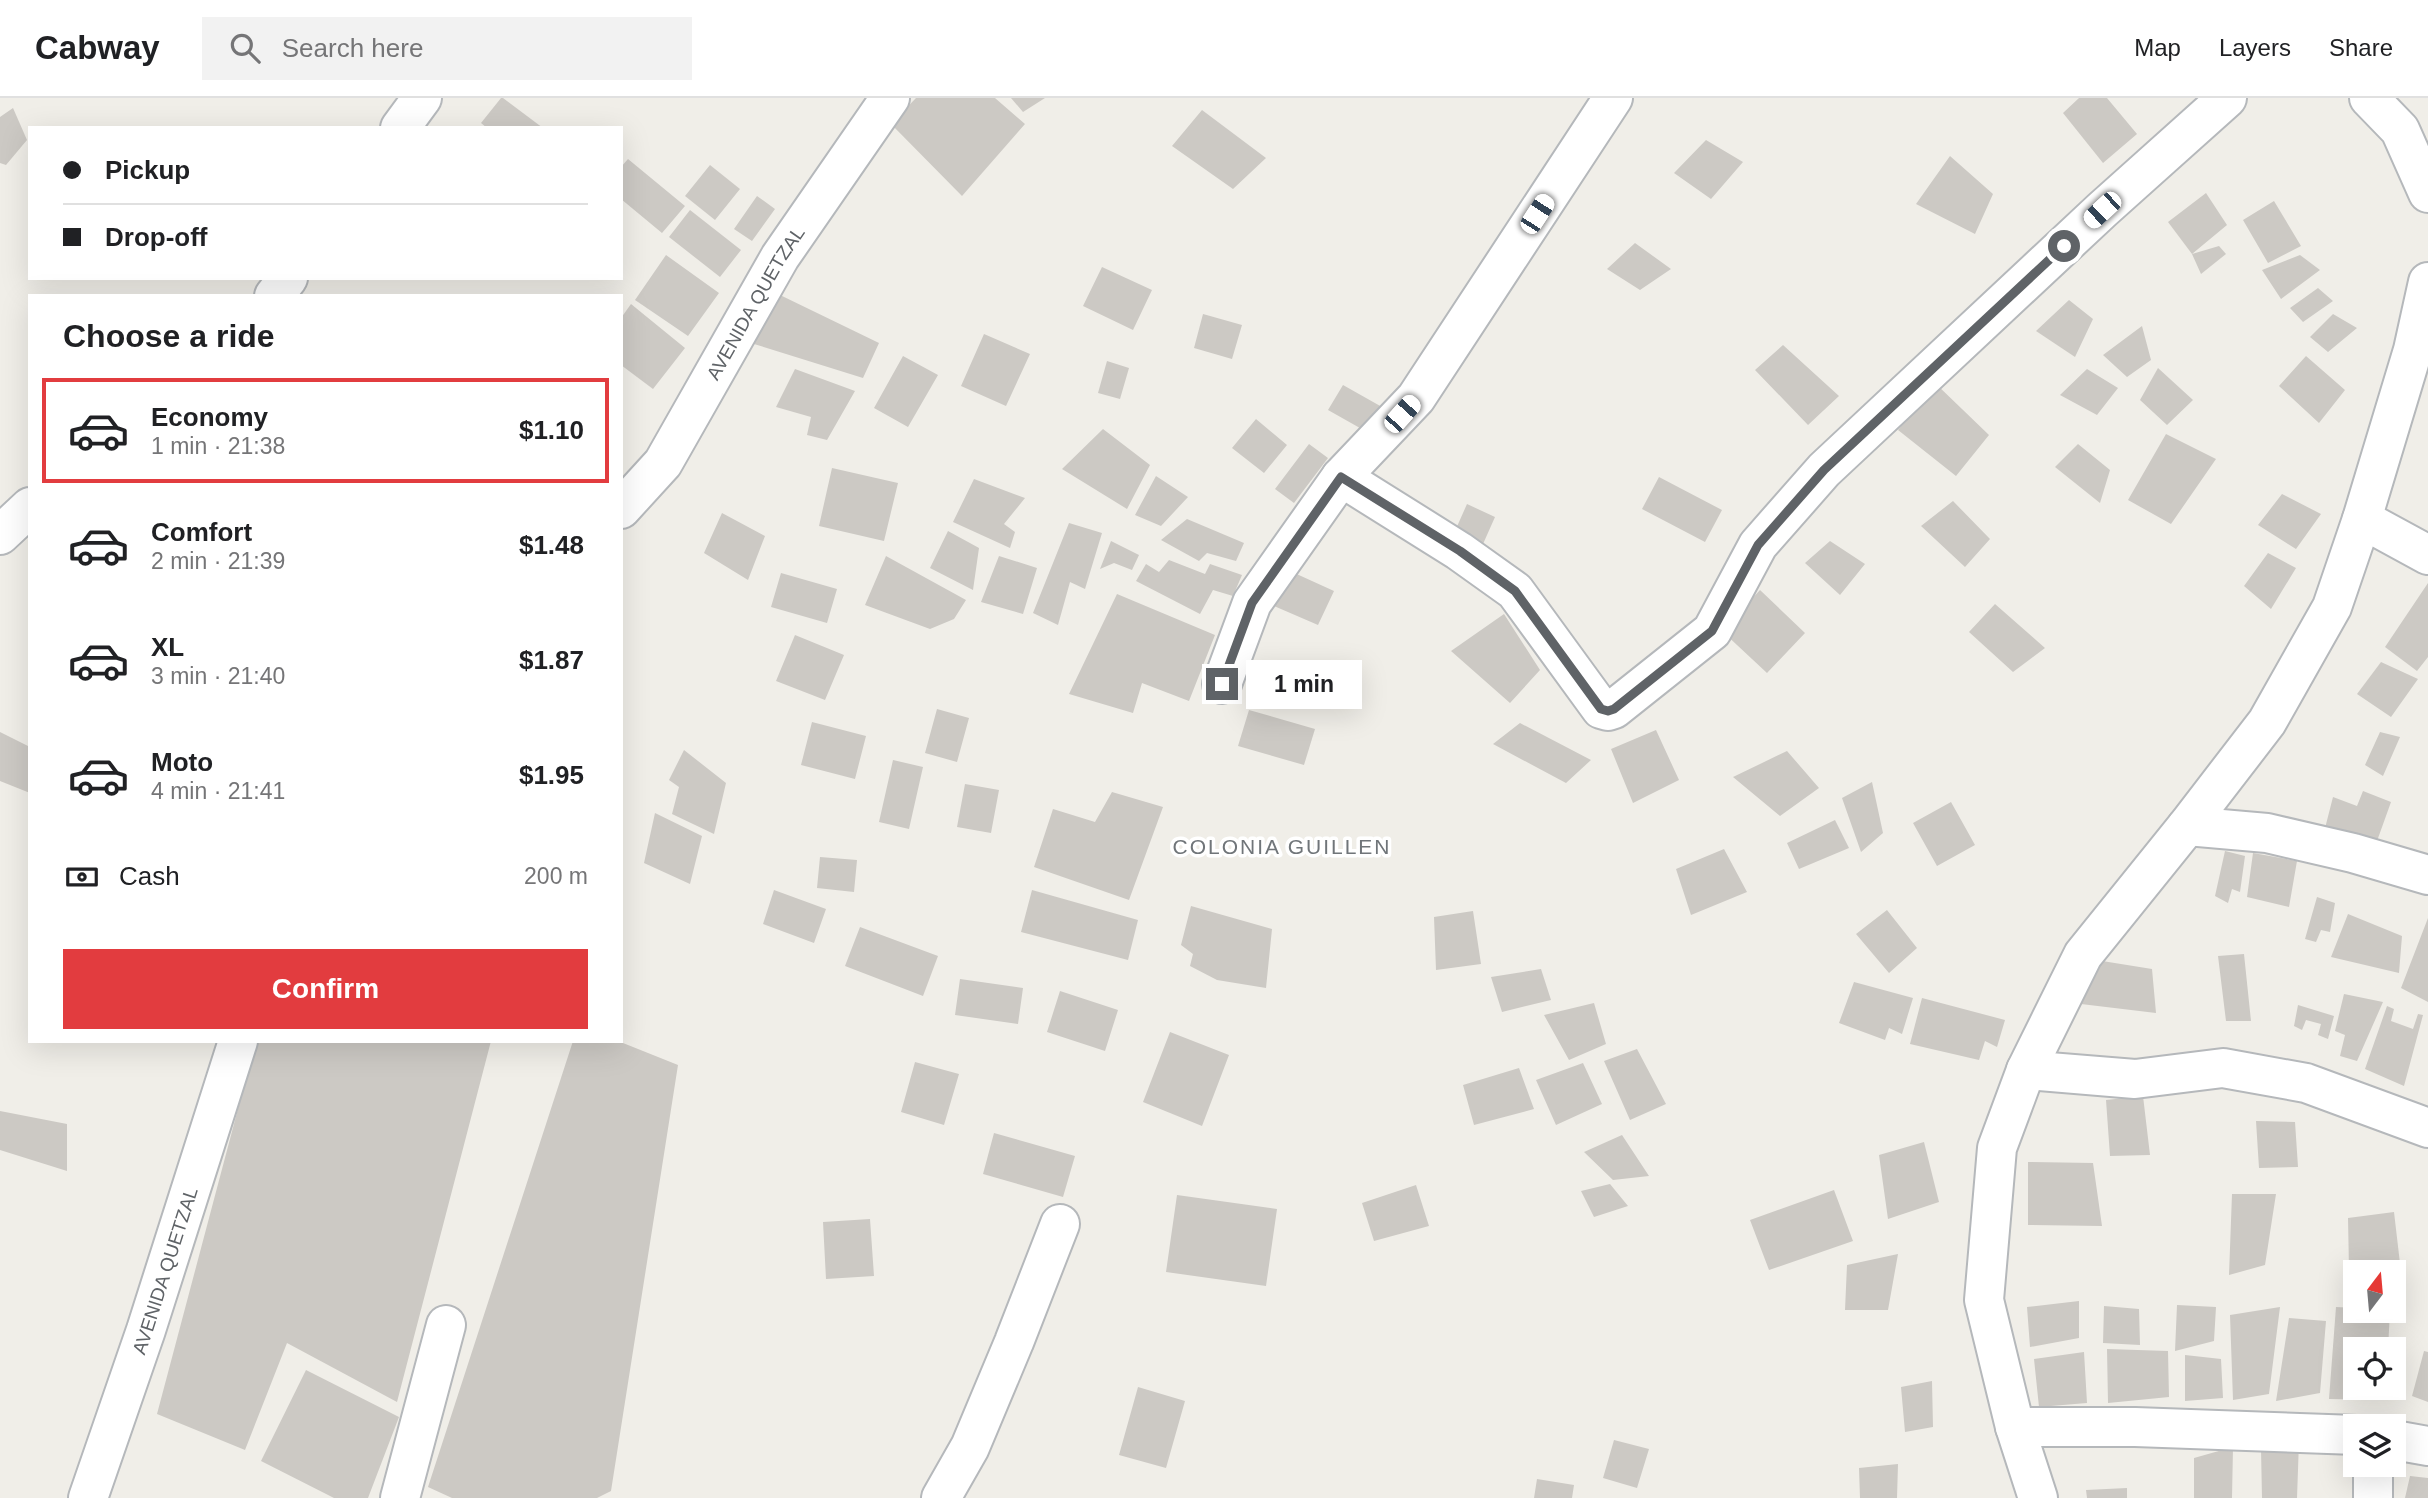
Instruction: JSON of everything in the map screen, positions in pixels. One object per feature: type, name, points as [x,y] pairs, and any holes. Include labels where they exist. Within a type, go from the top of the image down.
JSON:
[{"type":"street","points":[[401,126],[422,98]]},
{"type":"street","name":"AVENIDA QUETZAL","points":[[623,507],[663,463],[780,257],[890,98]]},
{"type":"street","points":[[1222,684],[1252,603],[1341,477],[1416,398],[1613,98]]},
{"type":"street","points":[[1341,477],[1460,551],[1515,591],[1601,709],[1614,709],[1712,631],[1758,545],[1824,470],[2102,210],[2227,98]]},
{"type":"street","points":[[2369,98],[2400,130],[2428,193]]},
{"type":"street","points":[[276,294],[286,280]]},
{"type":"street","points":[[2038,1498],[2015,1427],[1984,1300],[1997,1147],[2026,1070],[2083,955],[2267,722],[2332,607],[2420,356],[2428,282]]},
{"type":"street","points":[[0,535],[28,509]]},
{"type":"street","points":[[2362,519],[2428,555]]},
{"type":"street","points":[[2187,826],[2267,833],[2353,853],[2428,875]]},
{"type":"street","name":"AVENIDA QUETZAL","points":[[88,1498],[146,1330],[237,1043]]},
{"type":"street","points":[[2026,1070],[2135,1079],[2223,1068],[2306,1083],[2428,1128]]},
{"type":"street","points":[[941,1498],[970,1447],[1060,1224]]},
{"type":"street","points":[[400,1498],[446,1325]]},
{"type":"street","points":[[2015,1427],[2135,1427],[2343,1435]]},
{"type":"street","points":[[2406,1442],[2428,1446]]},
{"type":"street","points":[[2373,1477],[2373,1498]]},
{"type":"building","points":[[503,98],[540,126],[485,126],[481,123]]},
{"type":"building","points":[[916,98],[995,98],[1025,124],[962,196],[891,124]]},
{"type":"building","points":[[1011,98],[1045,98],[1023,112]]},
{"type":"building","points":[[2079,98],[2107,98],[2137,134],[2103,163],[2063,113]]},
{"type":"building","points":[[13,108],[27,140],[6,165],[0,163],[0,117]]},
{"type":"building","points":[[1202,110],[1266,158],[1233,189],[1172,146]]},
{"type":"building","points":[[1706,140],[1743,162],[1711,199],[1674,173]]},
{"type":"building","points":[[1950,156],[1993,194],[1975,234],[1916,204]]},
{"type":"building","points":[[628,159],[685,206],[662,233],[623,201],[623,165]]},
{"type":"building","points":[[710,165],[740,189],[715,220],[685,196]]},
{"type":"building","points":[[2206,193],[2227,225],[2192,254],[2168,222]]},
{"type":"building","points":[[757,196],[775,209],[752,241],[734,229]]},
{"type":"building","points":[[2274,201],[2301,246],[2268,263],[2243,220]]},
{"type":"building","points":[[690,210],[741,250],[720,277],[669,237]]},
{"type":"building","points":[[1635,243],[1671,269],[1640,290],[1607,269]]},
{"type":"building","points":[[2219,246],[2226,254],[2201,274],[2192,254]]},
{"type":"building","points":[[666,255],[719,293],[688,336],[635,300]]},
{"type":"building","points":[[2300,255],[2320,270],[2281,299],[2262,270]]},
{"type":"building","points":[[1102,267],[1152,290],[1133,330],[1083,306]]},
{"type":"building","points":[[2318,288],[2333,301],[2303,322],[2290,308]]},
{"type":"building","points":[[780,295],[879,343],[863,378],[754,344]]},
{"type":"building","points":[[2069,300],[2093,319],[2075,357],[2036,331]]},
{"type":"building","points":[[631,304],[685,348],[653,389],[623,366],[623,315]]},
{"type":"building","points":[[1203,314],[1242,325],[1232,359],[1194,348]]},
{"type":"building","points":[[2333,314],[2357,328],[2328,352],[2310,337]]},
{"type":"building","points":[[2142,326],[2151,360],[2127,377],[2103,355]]},
{"type":"building","points":[[984,334],[1030,354],[1006,406],[961,386]]},
{"type":"building","points":[[1783,345],[1839,396],[1808,425],[1755,370]]},
{"type":"building","points":[[903,356],[938,375],[908,427],[874,408]]},
{"type":"building","points":[[2306,356],[2345,390],[2319,423],[2279,386]]},
{"type":"building","points":[[1107,361],[1129,368],[1120,399],[1098,393]]},
{"type":"building","points":[[2158,368],[2193,400],[2167,425],[2140,400]]},
{"type":"building","points":[[795,369],[855,391],[827,440],[807,435],[811,417],[776,407]]},
{"type":"building","points":[[2087,369],[2118,388],[2097,415],[2060,395]]},
{"type":"building","points":[[1935,383],[1989,435],[1956,476],[1898,430]]},
{"type":"building","points":[[1343,385],[1382,407],[1367,432],[1328,410]]},
{"type":"building","points":[[1256,419],[1287,445],[1264,473],[1232,448]]},
{"type":"building","points":[[1103,429],[1150,465],[1127,509],[1062,469]]},
{"type":"building","points":[[2166,434],[2216,459],[2171,524],[2128,500]]},
{"type":"building","points":[[1309,444],[1328,458],[1294,503],[1275,489]]},
{"type":"building","points":[[2078,444],[2110,470],[2100,503],[2055,467]]},
{"type":"building","points":[[832,468],[898,483],[884,541],[819,526]]},
{"type":"building","points":[[1156,476],[1188,497],[1161,526],[1135,515]]},
{"type":"building","points":[[1659,477],[1722,510],[1705,542],[1642,509]]},
{"type":"building","points":[[974,479],[1025,498],[1004,524],[1015,532],[1010,548],[953,522]]},
{"type":"building","points":[[2282,494],[2321,514],[2296,549],[2258,525]]},
{"type":"building","points":[[1953,501],[1990,539],[1965,567],[1921,526]]},
{"type":"building","points":[[1467,504],[1495,517],[1479,553],[1451,540]]},
{"type":"building","points":[[722,513],[765,536],[748,580],[704,553]]},
{"type":"building","points":[[1187,519],[1244,543],[1236,561],[1207,553],[1199,561],[1161,540]]},
{"type":"building","points":[[1069,523],[1102,533],[1085,589],[1070,582],[1058,625],[1033,613]]},
{"type":"building","points":[[948,531],[979,548],[973,590],[930,568]]},
{"type":"building","points":[[1111,541],[1139,555],[1132,570],[1114,563],[1100,569]]},
{"type":"building","points":[[1830,541],[1865,564],[1840,595],[1805,563]]},
{"type":"building","points":[[2268,553],[2296,568],[2271,609],[2244,586]]},
{"type":"building","points":[[886,556],[966,600],[954,619],[930,629],[865,605]]},
{"type":"building","points":[[999,556],[1037,568],[1023,614],[981,602]]},
{"type":"building","points":[[1169,560],[1205,574],[1210,564],[1242,575],[1233,596],[1213,590],[1200,614],[1136,581],[1146,564],[1159,572]]},
{"type":"building","points":[[1290,571],[1334,591],[1318,625],[1274,606]]},
{"type":"building","points":[[781,573],[837,589],[827,623],[771,607]]},
{"type":"building","points":[[2428,583],[2428,657],[2417,671],[2385,647]]},
{"type":"building","points":[[1760,590],[1805,633],[1767,673],[1722,631]]},
{"type":"building","points":[[1117,594],[1215,635],[1189,701],[1142,683],[1133,713],[1069,694]]},
{"type":"building","points":[[1995,604],[2045,648],[2013,672],[1969,632]]},
{"type":"building","points":[[1504,614],[1540,670],[1510,703],[1451,651]]},
{"type":"building","points":[[795,635],[844,655],[825,700],[776,681]]},
{"type":"building","points":[[2381,662],[2418,679],[2391,717],[2357,694]]},
{"type":"building","points":[[937,709],[969,718],[957,762],[925,753]]},
{"type":"building","points":[[1249,710],[1315,729],[1304,765],[1238,746]]},
{"type":"building","points":[[812,722],[866,736],[855,779],[801,765]]},
{"type":"building","points":[[1520,723],[1591,760],[1566,783],[1493,744]]},
{"type":"building","points":[[1656,730],[1679,780],[1633,803],[1611,749]]},
{"type":"building","points":[[0,732],[28,746],[28,792],[0,781]]},
{"type":"building","points":[[2380,732],[2400,737],[2383,776],[2365,765]]},
{"type":"building","points":[[684,750],[726,783],[714,834],[672,814],[679,787],[669,780]]},
{"type":"building","points":[[1787,751],[1819,788],[1780,816],[1733,777]]},
{"type":"building","points":[[893,760],[923,767],[909,829],[879,822]]},
{"type":"building","points":[[1872,782],[1883,833],[1861,852],[1842,798]]},
{"type":"building","points":[[965,784],[999,790],[991,833],[957,827]]},
{"type":"building","points":[[2363,791],[2391,802],[2372,855],[2323,836],[2333,797],[2357,806]]},
{"type":"building","points":[[1112,792],[1163,807],[1129,900],[1034,867],[1053,809],[1095,822]]},
{"type":"building","points":[[1951,802],[1975,845],[1937,866],[1913,823]]},
{"type":"building","points":[[655,813],[702,836],[690,884],[644,863]]},
{"type":"building","points":[[1835,820],[1849,848],[1799,869],[1787,843]]},
{"type":"building","points":[[1724,849],[1747,892],[1691,915],[1676,869]]},
{"type":"building","points":[[2225,851],[2245,856],[2240,892],[2232,889],[2228,903],[2215,896]]},
{"type":"building","points":[[2253,853],[2297,861],[2289,907],[2247,897]]},
{"type":"building","points":[[820,857],[857,860],[854,892],[817,888]]},
{"type":"building","points":[[774,890],[826,909],[814,943],[763,924]]},
{"type":"building","points":[[1032,890],[1138,920],[1128,960],[1021,932]]},
{"type":"building","points":[[2317,897],[2335,903],[2330,932],[2321,930],[2316,942],[2305,939]]},
{"type":"building","points":[[1191,906],[1272,929],[1266,988],[1217,980],[1190,966],[1193,954],[1181,945]]},
{"type":"building","points":[[1887,910],[1917,948],[1889,973],[1856,934]]},
{"type":"building","points":[[1473,911],[1481,964],[1436,970],[1434,917]]},
{"type":"building","points":[[2348,914],[2402,936],[2399,973],[2331,957]]},
{"type":"building","points":[[2428,918],[2428,1002],[2401,988]]},
{"type":"building","points":[[860,927],[938,956],[923,996],[845,966]]},
{"type":"building","points":[[2244,954],[2251,1021],[2226,1021],[2218,956]]},
{"type":"building","points":[[2096,960],[2152,969],[2156,1013],[2081,1004]]},
{"type":"building","points":[[1541,969],[1551,1000],[1502,1012],[1491,977]]},
{"type":"building","points":[[960,979],[1023,988],[1018,1024],[955,1015]]},
{"type":"building","points":[[1854,982],[1913,998],[1902,1034],[1889,1028],[1885,1040],[1839,1023]]},
{"type":"building","points":[[1060,991],[1118,1010],[1105,1051],[1047,1032]]},
{"type":"building","points":[[2344,994],[2383,1002],[2357,1061],[2340,1056],[2345,1035],[2335,1031]]},
{"type":"building","points":[[1922,998],[2005,1020],[1997,1047],[1985,1041],[1979,1060],[1910,1044]]},
{"type":"building","points":[[1594,1003],[1606,1044],[1569,1060],[1544,1015]]},
{"type":"building","points":[[2298,1005],[2334,1016],[2328,1039],[2318,1035],[2321,1024],[2306,1020],[2302,1030],[2294,1026]]},
{"type":"building","points":[[2387,1006],[2394,1009],[2391,1021],[2413,1029],[2418,1014],[2423,1015],[2404,1086],[2365,1069]]},
{"type":"building","points":[[1170,1032],[1229,1055],[1202,1126],[1143,1102]]},
{"type":"building","points":[[255,1043],[490,1043],[397,1402],[287,1343],[245,1450],[157,1414]]},
{"type":"building","points":[[572,1043],[623,1043],[678,1065],[611,1491],[597,1498],[452,1498],[428,1487]]},
{"type":"building","points":[[1637,1049],[1666,1104],[1630,1120],[1604,1061]]},
{"type":"building","points":[[915,1062],[959,1074],[944,1125],[901,1112]]},
{"type":"building","points":[[1583,1063],[1602,1104],[1556,1125],[1536,1080]]},
{"type":"building","points":[[1519,1068],[1534,1109],[1474,1125],[1463,1085]]},
{"type":"building","points":[[2143,1096],[2150,1155],[2110,1156],[2106,1100]]},
{"type":"building","points":[[0,1111],[67,1124],[67,1171],[0,1150]]},
{"type":"building","points":[[2256,1121],[2295,1122],[2298,1167],[2259,1168]]},
{"type":"building","points":[[994,1133],[1075,1156],[1063,1197],[983,1174]]},
{"type":"building","points":[[1622,1135],[1649,1176],[1613,1180],[1584,1152]]},
{"type":"building","points":[[1924,1142],[1939,1202],[1888,1219],[1879,1155]]},
{"type":"building","points":[[2028,1162],[2093,1163],[2102,1226],[2028,1225]]},
{"type":"building","points":[[1610,1184],[1628,1206],[1594,1217],[1581,1191]]},
{"type":"building","points":[[1416,1185],[1429,1226],[1374,1241],[1362,1203]]},
{"type":"building","points":[[1834,1190],[1853,1241],[1769,1270],[1750,1220]]},
{"type":"building","points":[[2232,1194],[2276,1194],[2265,1265],[2229,1275]]},
{"type":"building","points":[[1177,1195],[1277,1209],[1266,1286],[1166,1272]]},
{"type":"building","points":[[2394,1212],[2400,1260],[2349,1260],[2348,1218]]},
{"type":"building","points":[[870,1219],[874,1276],[826,1279],[823,1222]]},
{"type":"building","points":[[1898,1254],[1888,1310],[1845,1310],[1847,1265]]},
{"type":"building","points":[[2079,1301],[2079,1338],[2030,1347],[2027,1307]]},
{"type":"building","points":[[2177,1305],[2216,1307],[2214,1341],[2175,1351]]},
{"type":"building","points":[[2104,1306],[2139,1309],[2140,1345],[2103,1343]]},
{"type":"building","points":[[2280,1307],[2269,1394],[2233,1400],[2230,1315]]},
{"type":"building","points":[[2336,1307],[2343,1307],[2343,1323],[2389,1323],[2389,1337],[2343,1337],[2343,1399],[2329,1399]]},
{"type":"building","points":[[2289,1318],[2326,1321],[2320,1393],[2276,1401]]},
{"type":"building","points":[[2107,1349],[2168,1351],[2169,1397],[2108,1403]]},
{"type":"building","points":[[2424,1351],[2428,1352],[2428,1402],[2412,1396]]},
{"type":"building","points":[[2084,1352],[2087,1403],[2039,1407],[2034,1359]]},
{"type":"building","points":[[2185,1355],[2221,1359],[2223,1398],[2185,1401]]},
{"type":"building","points":[[306,1370],[399,1417],[368,1498],[334,1498],[261,1461]]},
{"type":"building","points":[[1932,1381],[1933,1427],[1905,1432],[1901,1387]]},
{"type":"building","points":[[1138,1387],[1185,1401],[1166,1468],[1119,1455]]},
{"type":"building","points":[[1614,1440],[1649,1449],[1637,1488],[1603,1478]]},
{"type":"building","points":[[2299,1441],[2297,1498],[2262,1498],[2261,1449]]},
{"type":"building","points":[[2233,1447],[2232,1498],[2194,1498],[2194,1458]]},
{"type":"building","points":[[1898,1464],[1897,1498],[1860,1498],[1859,1468]]},
{"type":"building","points":[[2410,1476],[2428,1478],[2428,1498],[2405,1498]]},
{"type":"building","points":[[1537,1479],[1574,1485],[1572,1498],[1534,1498]]},
{"type":"building","points":[[2127,1488],[2127,1498],[2087,1498],[2086,1490]]},
{"type":"district","name":"COLONIA GUILLEN","points":[[1282,846]]},
{"type":"route","points":[[1222,684],[1252,603],[1341,477],[1460,551],[1515,591],[1601,709],[1614,709],[1712,631],[1758,545],[1824,470],[2064,246]]}]
